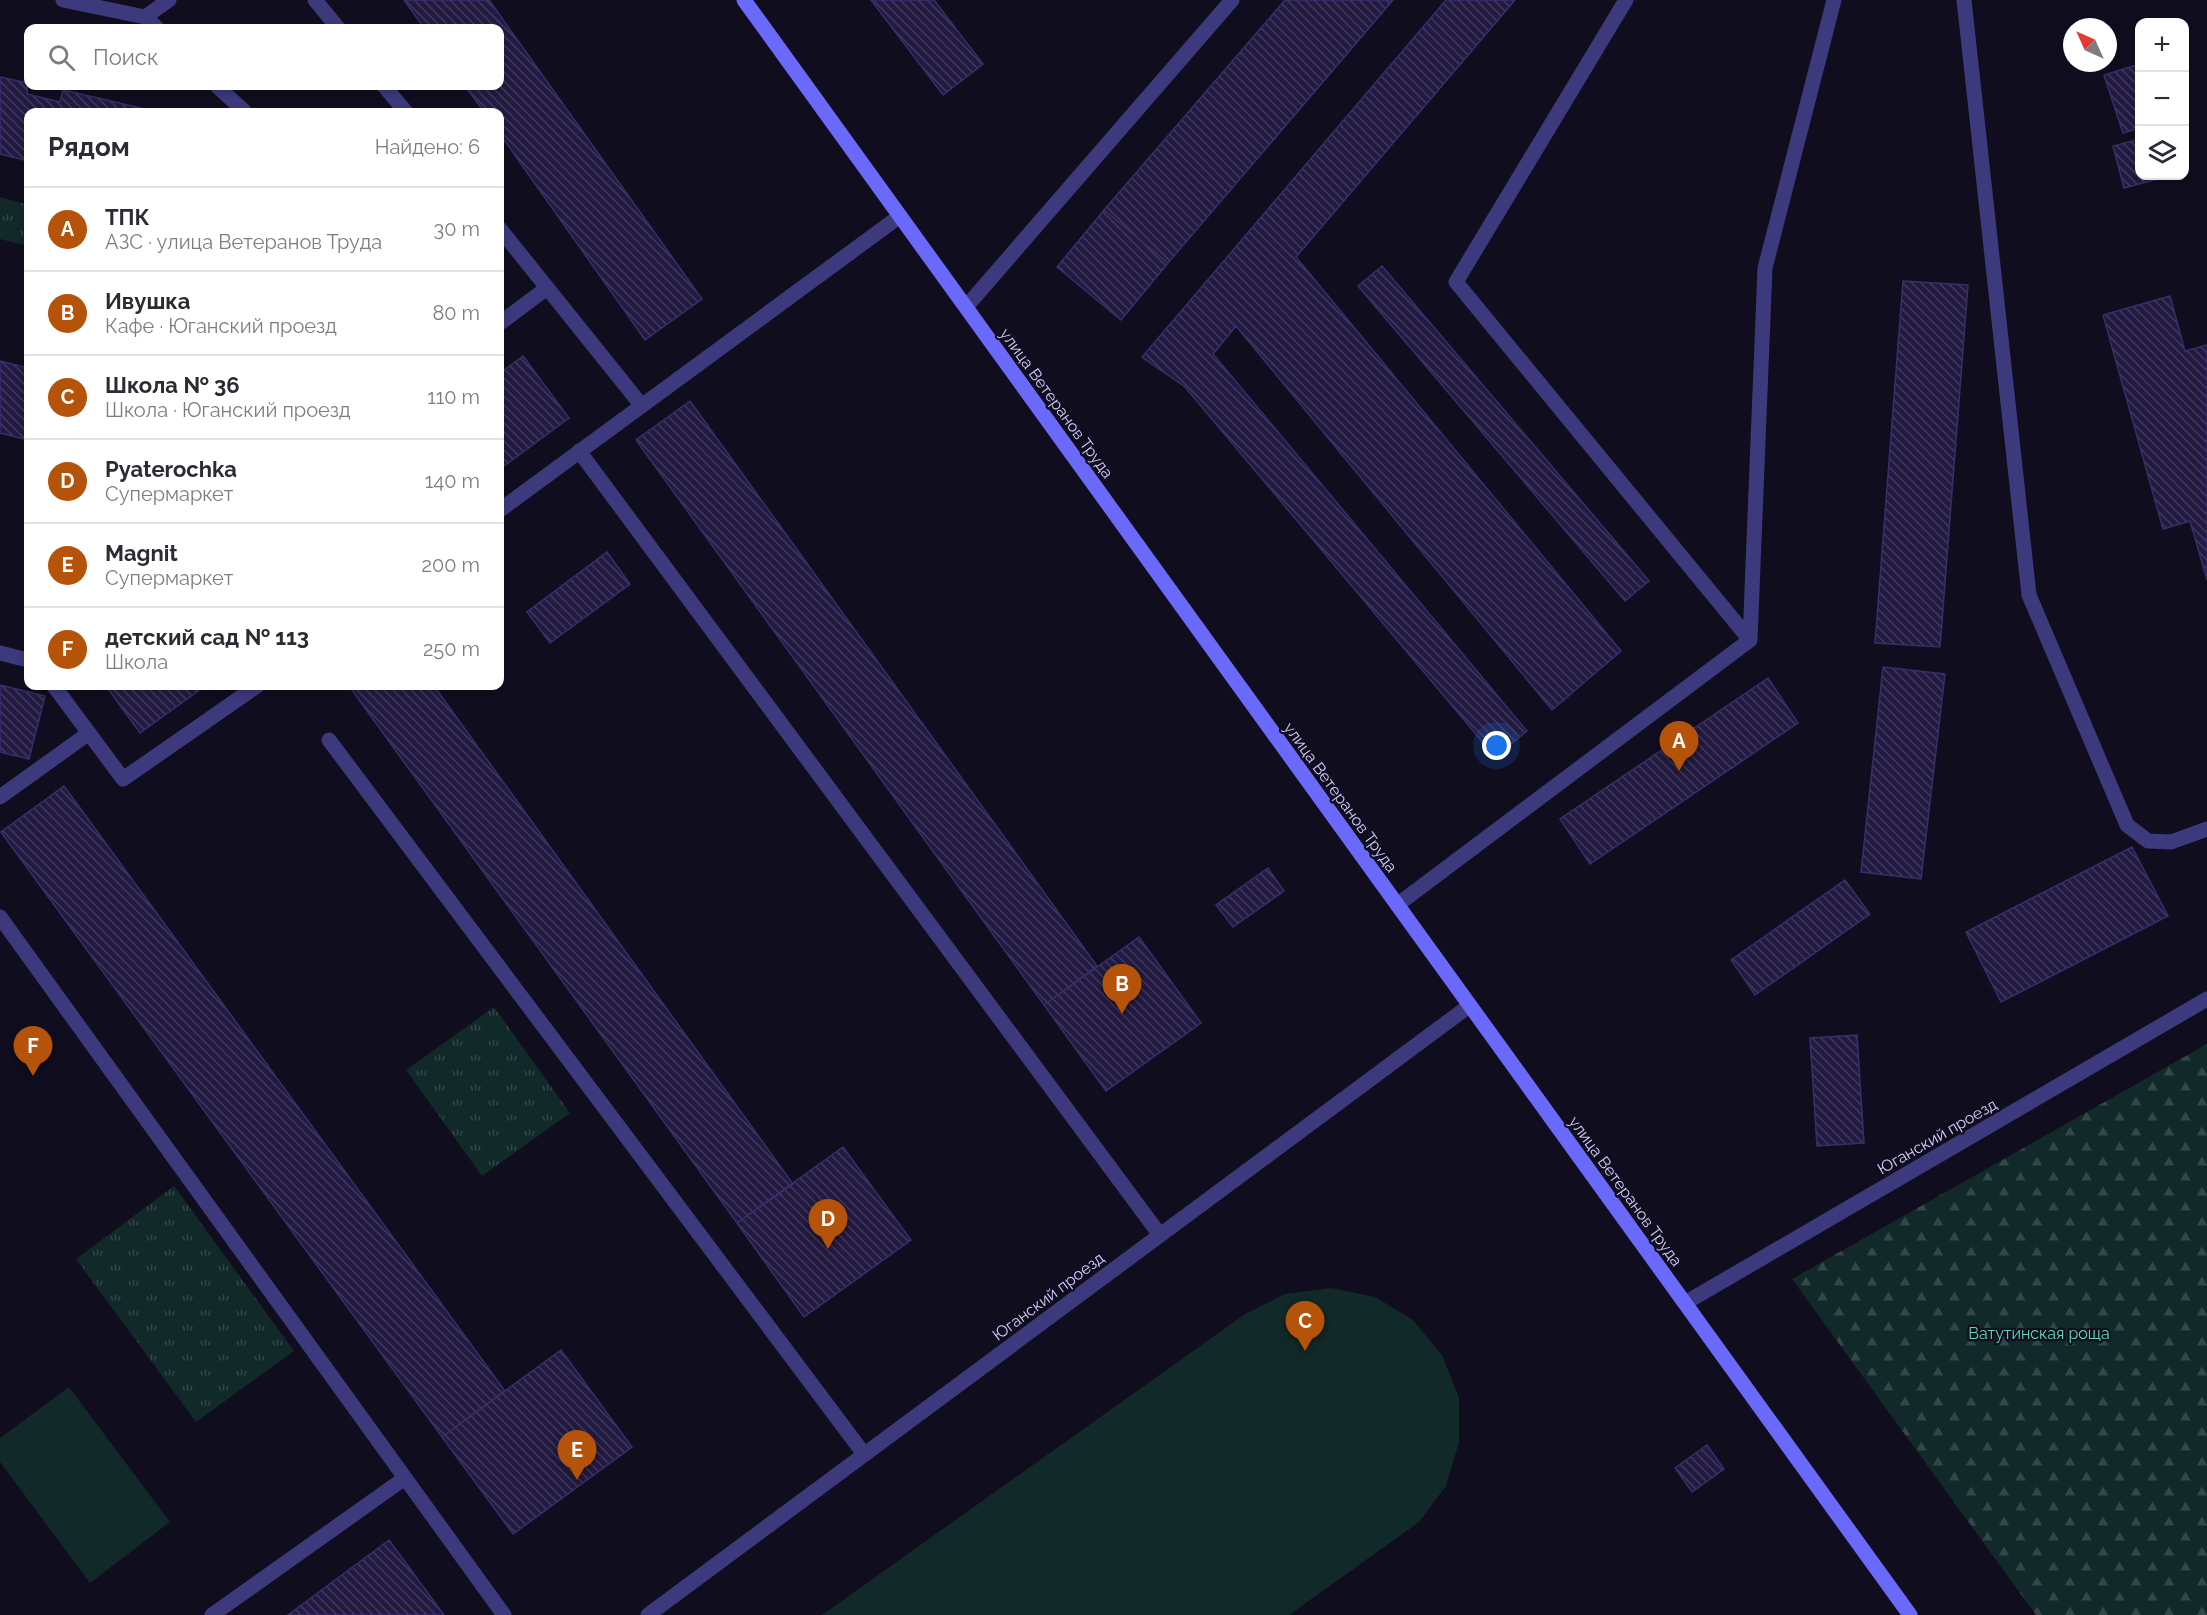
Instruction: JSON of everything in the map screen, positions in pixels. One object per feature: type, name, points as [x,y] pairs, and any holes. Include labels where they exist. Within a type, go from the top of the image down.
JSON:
[{"type":"main road","name":"улица Ветеранов Труда","points":[[744,0],[1910,1615]]},
{"type":"street","points":[[63,0],[145,17],[153,24]]},
{"type":"street","points":[[145,17],[169,0]]},
{"type":"street","points":[[315,0],[335,24]]},
{"type":"street","points":[[966,307],[1232,0]]},
{"type":"street","points":[[1626,0],[1456,282],[1750,640]]},
{"type":"street","points":[[1750,640],[1765,268],[1834,0]]},
{"type":"street","points":[[1964,0],[2029,595],[2127,825],[2148,841],[2171,842],[2207,829]]},
{"type":"street","points":[[221,90],[241,108]]},
{"type":"street","points":[[387,90],[403,108]]},
{"type":"street","points":[[504,507],[900,216]]},
{"type":"street","points":[[504,234],[642,406]]},
{"type":"street","points":[[504,320],[547,288]]},
{"type":"street","points":[[579,451],[1160,1235]]},
{"type":"street","points":[[1396,905],[1750,640]]},
{"type":"street","points":[[0,653],[24,659]]},
{"type":"street","points":[[57,690],[123,779],[251,690]]},
{"type":"street","points":[[0,796],[89,733]]},
{"type":"street","points":[[328,740],[864,1454]]},
{"type":"street","points":[[0,918],[504,1615]]},
{"type":"street","name":"Юганский проезд","points":[[1685,1303],[2207,999]]},
{"type":"street","name":"Юганский проезд","points":[[648,1615],[1469,1006]]},
{"type":"street","points":[[212,1615],[405,1478]]},
{"type":"green space","points":[[0,197],[24,204],[24,245],[0,239]]},
{"type":"green space","points":[[494,1007],[570,1113],[482,1176],[406,1070]]},
{"type":"green space","name":"Ватутинская роща","points":[[2207,1044],[2207,1615],[2036,1615],[1792,1279]]},
{"type":"green space","points":[[174,1186],[294,1351],[196,1422],[76,1259]]},
{"type":"green space","points":[[1331,1288],[1375,1297],[1413,1320],[1442,1355],[1459,1398],[1459,1442],[1446,1486],[1419,1522],[1289,1615],[822,1615],[1245,1314],[1285,1294]]},
{"type":"green space","points":[[69,1387],[170,1522],[90,1583],[0,1462],[0,1438]]},
{"type":"building","points":[[404,0],[489,0],[702,299],[645,340],[504,140],[504,108],[481,108],[468,90],[504,90],[504,24],[421,24]]},
{"type":"building","points":[[871,0],[934,0],[983,64],[943,95]]},
{"type":"building","points":[[1285,0],[1393,0],[1168,263],[1104,210]]},
{"type":"building","points":[[1446,0],[1515,0],[1296,257],[1621,651],[1552,710],[1236,326],[1213,354],[1527,731],[1495,757],[1185,387],[1142,357]]},
{"type":"building","points":[[2135,66],[2135,129],[2123,133],[2104,75]]},
{"type":"building","points":[[0,77],[24,82],[24,90],[27,90],[27,94],[60,102],[63,90],[141,108],[24,108],[24,160],[0,154]]},
{"type":"building","points":[[2135,140],[2135,180],[2154,180],[2124,188],[2113,146]]},
{"type":"building","points":[[1104,210],[1168,263],[1121,320],[1057,267]]},
{"type":"building","points":[[1382,266],[1649,581],[1625,601],[1358,286]]},
{"type":"building","points":[[1903,281],[1968,285],[1940,647],[1875,643]]},
{"type":"building","points":[[2170,296],[2185,351],[2207,345],[2207,580],[2190,521],[2163,529],[2103,315]]},
{"type":"building","points":[[523,356],[569,418],[504,466],[504,370]]},
{"type":"building","points":[[0,361],[24,367],[24,439],[0,433]]},
{"type":"building","points":[[690,401],[1097,966],[1044,1005],[636,440]]},
{"type":"building","points":[[607,552],[630,584],[550,643],[527,612]]},
{"type":"building","points":[[1883,667],[1945,674],[1921,879],[1861,872]]},
{"type":"building","points":[[1768,678],[1798,723],[1590,864],[1560,819]]},
{"type":"building","points":[[0,685],[45,696],[29,759],[0,752]]},
{"type":"building","points":[[109,690],[199,690],[140,733]]},
{"type":"building","points":[[352,690],[437,690],[793,1184],[737,1223]]},
{"type":"building","points":[[64,786],[505,1391],[442,1437],[1,832]]},
{"type":"building","points":[[2132,847],[2168,916],[2001,1002],[1966,932]]},
{"type":"building","points":[[1268,868],[1284,891],[1233,927],[1216,905]]},
{"type":"building","points":[[1845,880],[1870,914],[1755,995],[1731,960]]},
{"type":"building","points":[[1139,937],[1201,1023],[1106,1091],[1044,1005]]},
{"type":"building","points":[[1857,1035],[1864,1143],[1817,1146],[1810,1038]]},
{"type":"building","points":[[843,1147],[911,1240],[804,1317],[737,1223]]},
{"type":"building","points":[[561,1350],[632,1447],[513,1534],[442,1437]]},
{"type":"building","points":[[1707,1445],[1724,1469],[1692,1492],[1675,1468]]},
{"type":"building","points":[[389,1540],[444,1615],[288,1615]]},
{"type":"place","name":"ТПК","points":[[1679,771]]},
{"type":"place","name":"Ивушка","points":[[1122,1014]]},
{"type":"place","name":"детский сад № 113","points":[[33,1076]]},
{"type":"place","name":"Pyaterochka","points":[[828,1249]]},
{"type":"place","name":"Школа № 36","points":[[1305,1351]]},
{"type":"place","name":"Magnit","points":[[577,1480]]}]
